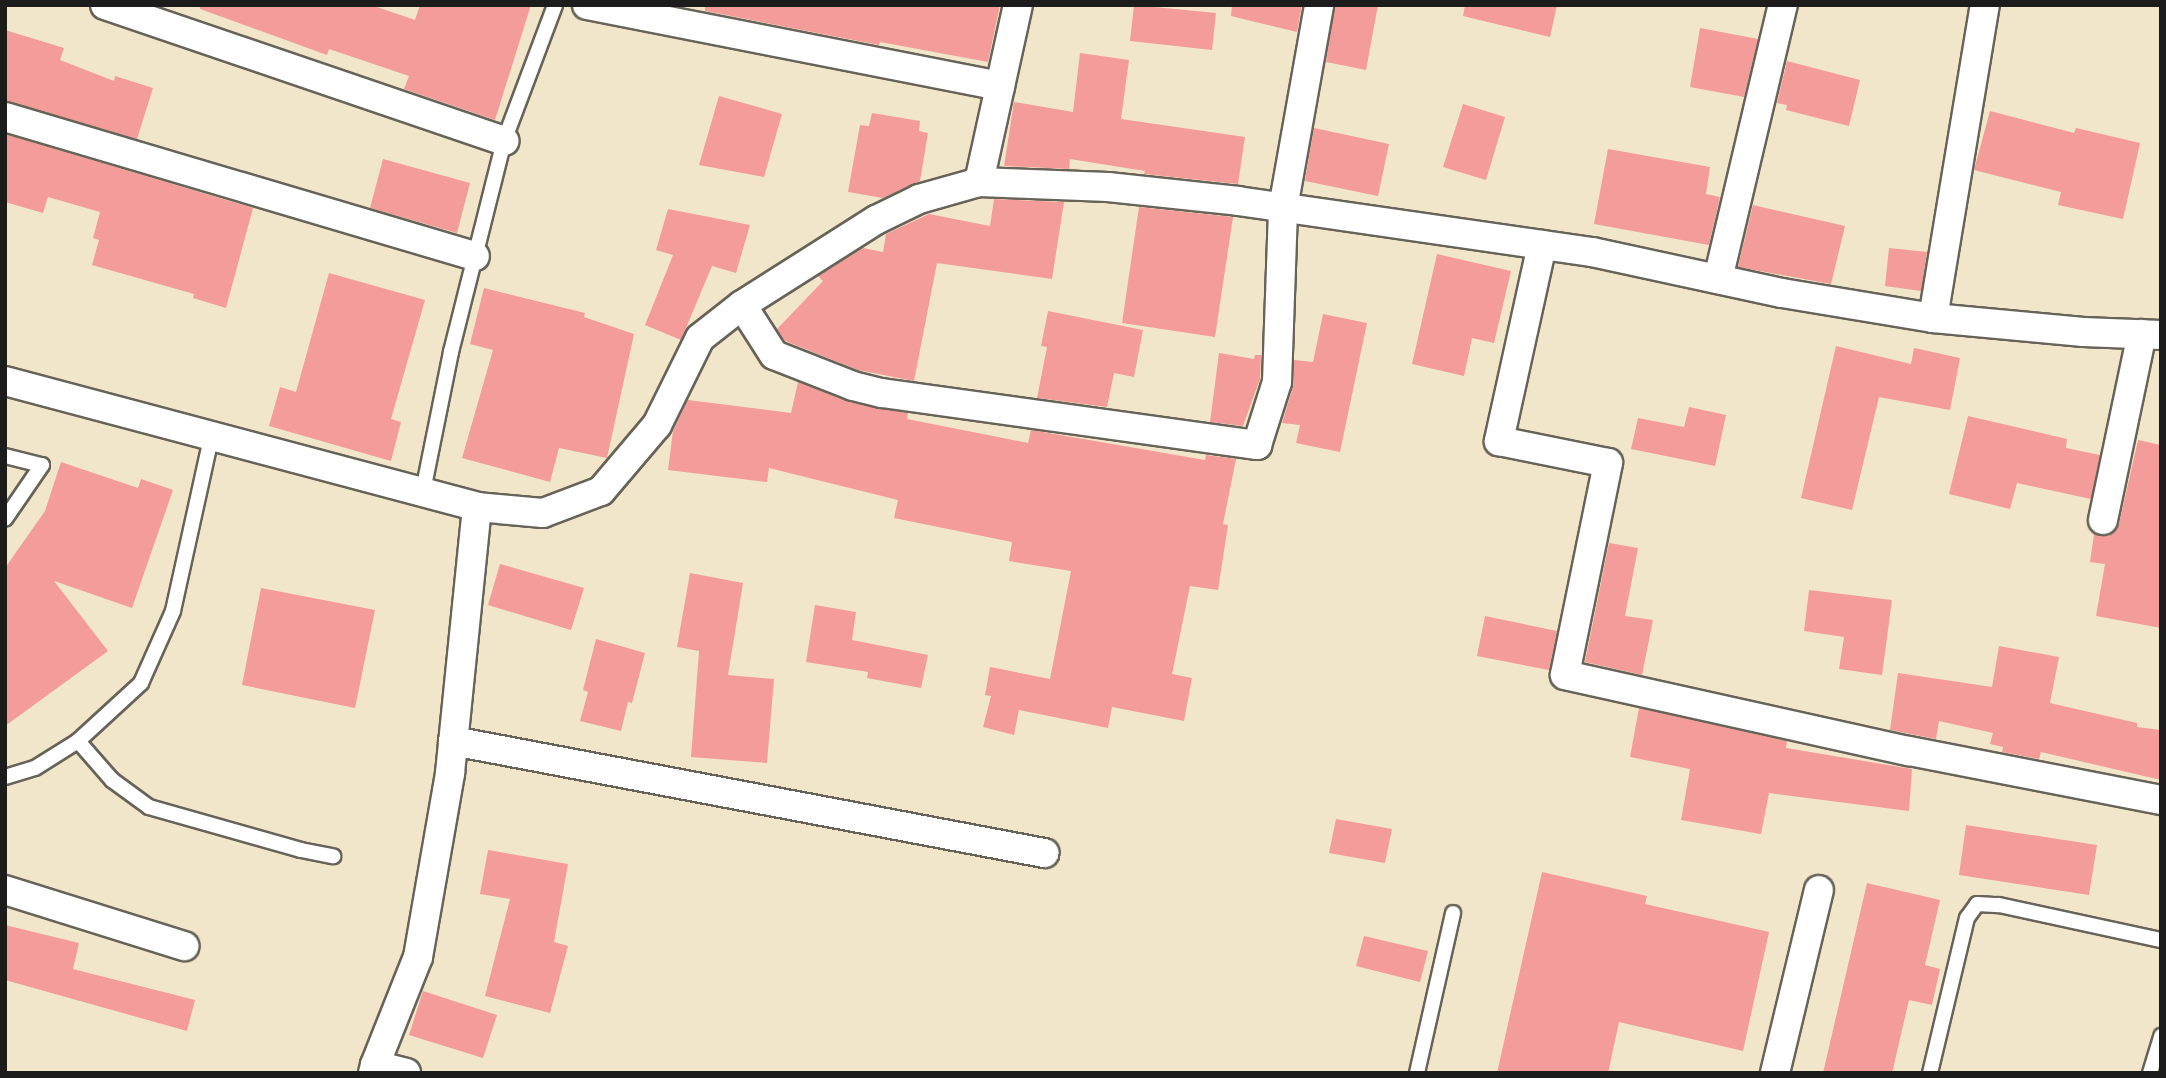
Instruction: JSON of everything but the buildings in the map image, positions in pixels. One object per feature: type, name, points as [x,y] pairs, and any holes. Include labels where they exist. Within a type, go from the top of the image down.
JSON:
[{"type":"street","points":[[105,5],[504,141]]},
{"type":"street","points":[[587,5],[1000,86]]},
{"type":"street","points":[[979,182],[1018,5]]},
{"type":"street","points":[[742,305],[774,355],[853,386],[883,393],[1257,445],[1277,382],[1283,208],[1319,5]]},
{"type":"street","points":[[1718,279],[1783,5]]},
{"type":"street","points":[[1933,318],[1985,5]]},
{"type":"street","points":[[5,117],[475,256]]},
{"type":"street","points":[[5,381],[477,507],[543,513],[601,491],[657,425],[700,338],[742,305],[876,219],[919,199],[979,182],[1108,187],[1283,208],[1592,252],[1718,279],[1933,318],[2151,335],[2103,520]]},
{"type":"street","points":[[1542,245],[1499,441],[1608,463],[1565,675],[1896,748],[2161,800]]},
{"type":"street","points":[[406,1073],[374,1069],[418,957],[453,741],[477,507]]},
{"type":"street","points":[[453,741],[1044,853]]},
{"type":"street","points":[[5,890],[184,946]]},
{"type":"street","points":[[1775,1073],[1819,890]]},
{"type":"lane","points":[[423,491],[475,256],[504,141],[555,5]]},
{"type":"lane","points":[[5,777],[35,768],[78,741],[141,683],[173,611],[211,438]]},
{"type":"lane","points":[[5,456],[41,465],[5,519]]},
{"type":"lane","points":[[78,741],[112,780],[149,807],[301,850],[332,856]]},
{"type":"lane","points":[[1930,1073],[1967,918],[1977,904],[1999,905],[2161,940]]},
{"type":"lane","points":[[1417,1073],[1453,913]]},
{"type":"lane","points":[[2150,1073],[2161,1036]]}]
